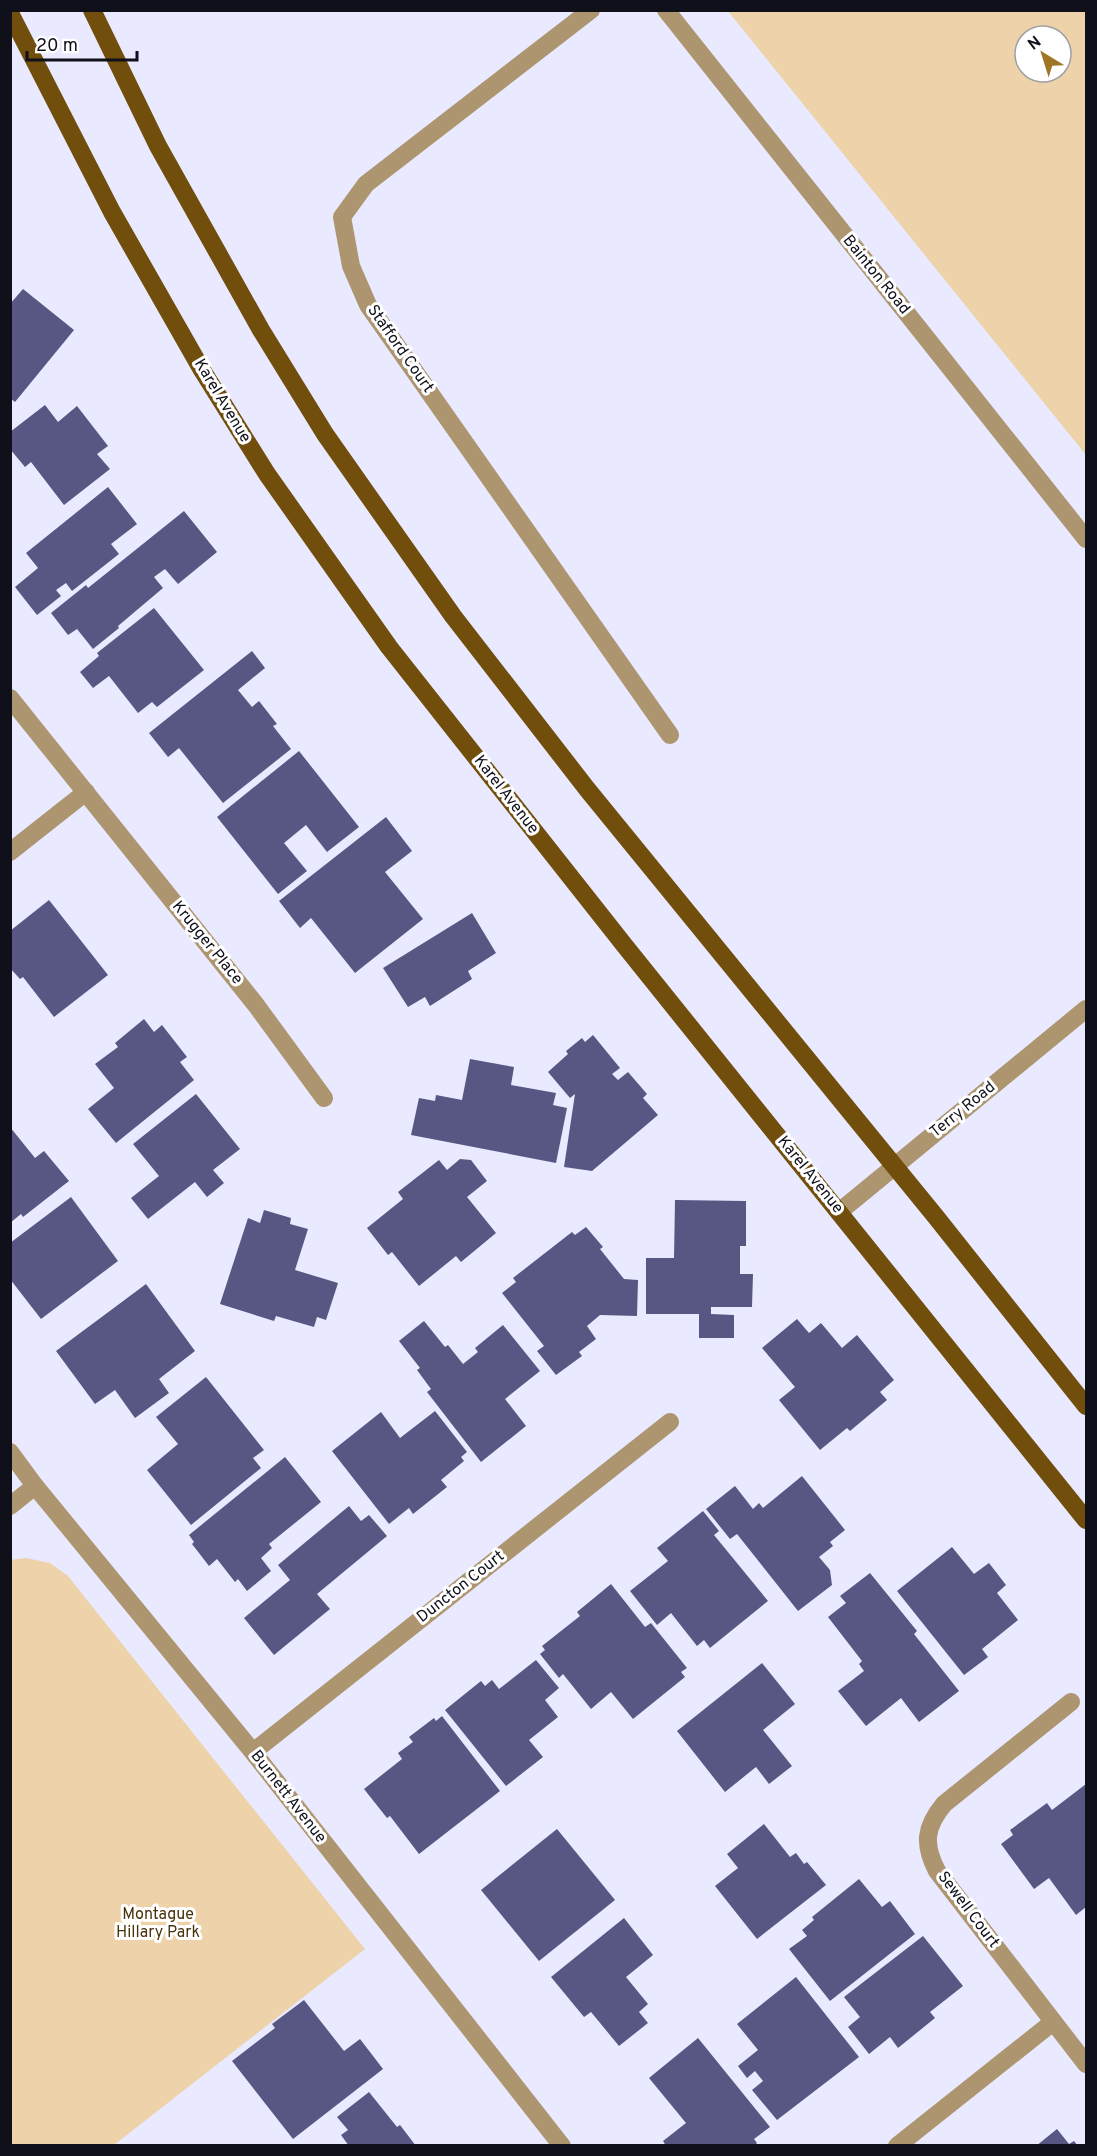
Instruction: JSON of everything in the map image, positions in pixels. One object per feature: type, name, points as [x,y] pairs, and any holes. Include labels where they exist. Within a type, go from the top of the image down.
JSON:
[{"type":"main road","points":[[92,10],[158,146],[261,330],[325,434],[453,616],[587,789],[1086,1406]]},
{"type":"main road","name":"Karel Avenue","points":[[10,13],[112,212],[202,370],[267,474],[389,647],[532,829],[1086,1520]]},
{"type":"street","name":"Stafford Court","points":[[591,10],[366,184],[342,217],[351,266],[368,305],[670,735]]},
{"type":"street","name":"Bainton Road","points":[[666,10],[1086,539]]},
{"type":"street","name":"Krugger Place","points":[[10,698],[256,1005],[324,1098]]},
{"type":"street","points":[[10,852],[86,792]]},
{"type":"street","name":"Terry Road","points":[[839,1212],[1086,1009]]},
{"type":"street","name":"Duncton Court","points":[[253,1752],[670,1422]]},
{"type":"street","name":"Burnett Avenue","points":[[10,1452],[35,1486],[253,1752],[562,2145]]},
{"type":"street","points":[[10,1506],[35,1486]]},
{"type":"street","name":"Sewell Court","points":[[1071,1702],[945,1804],[933,1817],[927,1838],[929,1856],[937,1871],[1086,2064]]},
{"type":"street","points":[[897,2145],[1053,2022]]},
{"type":"green space","points":[[728,11],[1086,11],[1086,455]]},
{"type":"green space","name":"Montague Hillary Park","points":[[26,1558],[50,1563],[68,1576],[365,1949],[114,2145],[11,2145],[10,1560]]},
{"type":"building","points":[[23,289],[74,330],[15,402],[10,398],[10,304]]},
{"type":"building","points":[[45,405],[58,422],[77,406],[108,446],[97,454],[110,469],[64,505],[31,462],[25,467],[10,449],[10,432]]},
{"type":"building","points":[[108,487],[137,524],[111,544],[119,554],[72,591],[66,583],[56,590],[61,596],[37,615],[15,587],[38,568],[26,553]]},
{"type":"building","points":[[184,511],[217,552],[178,584],[165,569],[154,577],[163,588],[93,649],[77,629],[68,635],[51,613],[86,585],[88,588]]},
{"type":"building","points":[[154,608],[204,670],[157,707],[152,702],[138,713],[109,676],[93,688],[80,672],[99,656],[97,653]]},
{"type":"building","points":[[252,651],[265,668],[238,690],[252,707],[259,701],[277,724],[273,726],[291,749],[223,803],[179,748],[168,757],[149,733]]},
{"type":"building","points":[[299,751],[359,827],[327,852],[306,825],[284,843],[307,871],[278,894],[217,817]]},
{"type":"building","points":[[386,817],[412,851],[385,872],[423,919],[355,973],[311,918],[300,928],[279,901]]},
{"type":"building","points":[[49,900],[108,975],[54,1017],[23,977],[20,979],[10,968],[10,931]]},
{"type":"building","points":[[472,913],[496,953],[468,971],[472,979],[430,1006],[425,997],[408,1007],[383,968]]},
{"type":"building","points":[[144,1019],[154,1032],[162,1025],[187,1057],[180,1062],[194,1080],[116,1143],[88,1109],[114,1088],[95,1064],[118,1047],[115,1043]]},
{"type":"building","points":[[593,1035],[620,1068],[612,1074],[618,1080],[628,1072],[647,1094],[643,1098],[658,1115],[592,1171],[564,1167],[575,1094],[570,1098],[548,1072],[568,1054],[566,1051],[582,1038],[585,1042]]},
{"type":"building","points":[[470,1059],[514,1067],[511,1085],[556,1093],[553,1105],[567,1108],[556,1163],[411,1135],[419,1098],[435,1101],[436,1095],[462,1100]]},
{"type":"building","points":[[196,1094],[240,1149],[213,1170],[224,1183],[207,1197],[195,1182],[148,1219],[131,1198],[159,1176],[133,1144]]},
{"type":"building","points":[[10,1127],[35,1158],[44,1151],[69,1181],[23,1217],[21,1214],[10,1223]]},
{"type":"building","points":[[460,1159],[471,1160],[487,1181],[467,1197],[496,1233],[461,1262],[456,1256],[419,1286],[392,1252],[388,1255],[367,1228],[403,1199],[398,1192],[439,1160],[447,1170]]},
{"type":"building","points":[[71,1197],[118,1261],[41,1319],[10,1279],[10,1243]]},
{"type":"building","points":[[675,1200],[746,1201],[746,1246],[740,1246],[740,1274],[753,1274],[752,1307],[711,1307],[711,1314],[734,1315],[734,1338],[699,1338],[699,1314],[646,1314],[646,1258],[674,1258]]},
{"type":"building","points":[[264,1210],[291,1218],[290,1224],[308,1229],[295,1270],[338,1283],[326,1320],[317,1317],[314,1327],[276,1316],[274,1321],[220,1304],[248,1218],[260,1223]]},
{"type":"building","points":[[586,1227],[603,1247],[600,1249],[624,1279],[638,1280],[637,1316],[600,1315],[587,1326],[596,1339],[579,1352],[582,1356],[556,1375],[537,1351],[544,1346],[502,1293],[516,1282],[513,1278],[572,1232],[575,1235]]},
{"type":"building","points":[[146,1284],[195,1351],[159,1379],[169,1393],[135,1418],[115,1390],[95,1404],[56,1351]]},
{"type":"building","points":[[797,1319],[809,1333],[821,1323],[842,1348],[857,1335],[894,1380],[880,1392],[887,1400],[850,1431],[847,1428],[820,1450],[779,1400],[795,1387],[762,1348]]},
{"type":"building","points":[[424,1321],[445,1347],[448,1345],[463,1364],[478,1352],[475,1348],[503,1325],[540,1371],[505,1399],[526,1426],[481,1462],[427,1392],[431,1389],[417,1370],[420,1368],[399,1341]]},
{"type":"building","points":[[206,1377],[264,1450],[253,1458],[261,1468],[191,1525],[147,1470],[178,1444],[156,1417]]},
{"type":"building","points":[[435,1411],[467,1452],[461,1457],[464,1461],[441,1480],[447,1487],[413,1514],[409,1508],[389,1524],[332,1451],[381,1412],[400,1438]]},
{"type":"building","points":[[285,1457],[321,1502],[269,1544],[272,1548],[261,1558],[271,1571],[247,1591],[238,1579],[235,1582],[217,1559],[209,1566],[192,1544],[194,1542],[189,1535]]},
{"type":"building","points":[[802,1476],[845,1530],[830,1542],[833,1546],[819,1557],[830,1570],[832,1585],[798,1611],[737,1534],[730,1539],[706,1509],[735,1486],[753,1509],[759,1503],[763,1508]]},
{"type":"building","points":[[349,1506],[361,1521],[369,1515],[387,1536],[317,1594],[330,1609],[274,1655],[244,1618],[290,1580],[278,1565]]},
{"type":"building","points":[[703,1511],[719,1531],[714,1535],[768,1601],[710,1648],[704,1640],[697,1646],[671,1613],[657,1625],[630,1591],[668,1561],[657,1548]]},
{"type":"building","points":[[952,1547],[974,1574],[989,1563],[1006,1585],[997,1593],[1018,1620],[982,1649],[988,1657],[964,1675],[897,1591]]},
{"type":"building","points":[[870,1573],[917,1631],[914,1634],[959,1691],[919,1722],[901,1698],[866,1726],[838,1691],[864,1671],[859,1664],[862,1661],[828,1617],[846,1603],[840,1596]]},
{"type":"building","points":[[611,1584],[645,1627],[651,1623],[687,1668],[681,1672],[685,1677],[633,1719],[611,1692],[591,1709],[563,1674],[559,1678],[540,1654],[545,1650],[542,1646],[580,1616],[577,1612]]},
{"type":"building","points":[[536,1660],[559,1688],[545,1700],[558,1717],[529,1740],[543,1757],[506,1786],[445,1710],[481,1681],[485,1686],[492,1680],[499,1689]]},
{"type":"building","points":[[762,1663],[795,1704],[763,1730],[792,1766],[769,1784],[756,1767],[725,1792],[677,1731]]},
{"type":"building","points":[[442,1716],[500,1791],[419,1854],[390,1816],[387,1818],[364,1789],[402,1759],[398,1753],[413,1742],[409,1737],[434,1718],[436,1721]]},
{"type":"building","points":[[1086,1784],[1086,1907],[1076,1915],[1049,1878],[1034,1889],[1001,1844],[1013,1835],[1010,1830],[1047,1803],[1052,1810]]},
{"type":"building","points":[[764,1824],[790,1857],[796,1853],[804,1864],[807,1862],[826,1885],[757,1939],[715,1886],[738,1868],[727,1854]]},
{"type":"building","points":[[557,1829],[615,1900],[539,1961],[481,1890]]},
{"type":"building","points":[[859,1879],[882,1907],[890,1901],[915,1934],[830,2001],[789,1949],[807,1936],[802,1930],[814,1920],[812,1917]]},
{"type":"building","points":[[624,1918],[653,1955],[626,1977],[648,2004],[639,2012],[648,2023],[619,2046],[591,2012],[584,2017],[551,1977]]},
{"type":"building","points":[[923,1936],[963,1986],[930,2012],[935,2018],[898,2048],[890,2037],[869,2054],[848,2027],[860,2017],[844,1997]]},
{"type":"building","points":[[796,1977],[859,2057],[777,2120],[752,2090],[763,2081],[755,2071],[747,2078],[738,2066],[758,2050],[737,2024]]},
{"type":"building","points":[[304,2000],[344,2051],[360,2039],[383,2069],[293,2139],[232,2061],[275,2028],[272,2024]]},
{"type":"building","points":[[698,2038],[770,2127],[754,2139],[757,2143],[754,2146],[666,2146],[663,2141],[686,2123],[649,2078]]},
{"type":"building","points":[[369,2092],[397,2127],[400,2125],[416,2146],[349,2146],[341,2135],[348,2130],[337,2117]]},
{"type":"building","points":[[1057,2129],[1069,2144],[1074,2141],[1078,2146],[1036,2146]]}]
